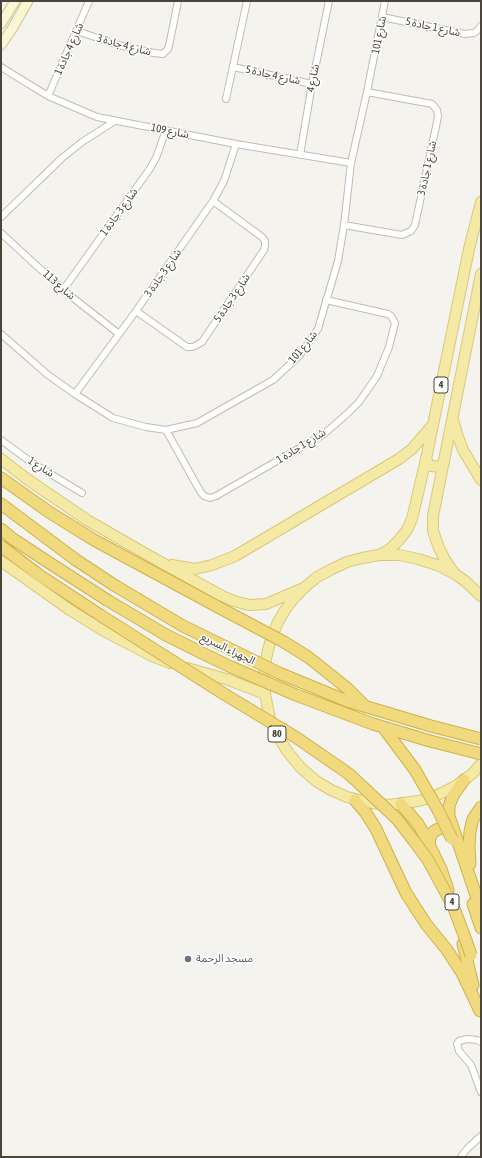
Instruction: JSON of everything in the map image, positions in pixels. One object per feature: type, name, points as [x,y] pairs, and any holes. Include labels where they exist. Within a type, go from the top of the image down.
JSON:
[{"type":"highway","points":[[1,478],[49,512],[94,540],[284,642],[308,657],[332,676],[362,703],[390,734],[415,770],[454,837]]},
{"type":"highway","name":"الجهراء السريع","points":[[1,504],[70,556],[114,585],[183,626],[279,673],[347,701],[481,739]]},
{"type":"highway","name":"الجهراء السريع","points":[[1,529],[13,539],[107,600],[166,635],[237,670],[296,695],[386,728],[481,754]]},
{"type":"highway","points":[[1,546],[39,575],[100,615],[230,698],[297,738],[349,774],[397,819],[428,860],[453,906],[481,984]]},
{"type":"highway","name":"4","points":[[472,775],[454,794],[449,807],[449,816],[454,837],[471,879],[481,910]]},
{"type":"highway","points":[[355,800],[366,813],[376,829],[406,893],[426,924],[447,950],[462,973],[480,1012]]},
{"type":"highway","name":"4","points":[[401,804],[418,824],[441,868],[456,917],[480,1012]]},
{"type":"highway","points":[[471,879],[469,846],[470,831],[473,819],[481,807]]},
{"type":"highway","points":[[429,844],[432,833],[436,830],[447,828],[452,831],[481,928]]},
{"type":"main road","name":"4","points":[[379,555],[390,549],[399,540],[407,530],[412,519],[426,459],[469,249],[481,202]]},
{"type":"main road","name":"4","points":[[455,574],[439,548],[433,531],[433,516],[481,274]]},
{"type":"main road","points":[[453,417],[459,442],[481,480]]},
{"type":"main road","points":[[154,559],[181,567],[195,569],[212,565],[235,556],[402,456],[418,443],[432,425]]},
{"type":"main road","name":"80","points":[[1,459],[27,479],[87,520],[222,596],[249,605],[266,604],[304,588]]},
{"type":"main road","points":[[426,459],[429,465],[432,466],[438,467],[444,462]]},
{"type":"main road","name":"80","points":[[481,596],[455,574],[437,565],[418,559],[399,555],[379,555],[347,562],[317,577],[294,598],[285,610],[272,636],[265,664],[264,679],[265,694],[270,719],[278,736],[293,759],[308,774],[323,786],[339,794],[355,800],[389,805],[418,801],[431,798],[442,793],[472,775],[481,764]]},
{"type":"main road","points":[[1,561],[70,610],[133,647],[154,657],[265,694]]},
{"type":"street","points":[[1,45],[28,1]]},
{"type":"street","name":"شارع 4 جادة 1","points":[[48,96],[89,1]]},
{"type":"street","name":"شارع 4 جادة 3","points":[[77,31],[118,45],[163,54],[168,49],[178,1]]},
{"type":"street","name":"شارع 4 جادة 5","points":[[226,99],[247,1]]},
{"type":"street","name":"شارع 4","points":[[300,155],[312,84],[329,1]]},
{"type":"street","name":"شارع 101","points":[[1,334],[48,375],[75,394],[113,418],[146,427],[166,430],[197,424],[273,380],[299,356],[318,329],[338,261],[344,225],[351,163],[385,1]]},
{"type":"street","points":[[13,4],[15,12],[22,13]]},
{"type":"street","points":[[2,22],[13,4]]},
{"type":"street","name":"شارع 1 جادة 5","points":[[382,17],[465,34],[474,34],[481,26]]},
{"type":"street","points":[[2,22],[10,22],[12,29]]},
{"type":"street","name":"شارع 109","points":[[1,67],[48,96],[97,117],[236,144],[351,163]]},
{"type":"street","name":"شارع 4 جادة 5","points":[[233,67],[312,84]]},
{"type":"street","name":"شارع 1 جادة 3","points":[[344,225],[402,235],[411,231],[415,225],[438,117],[437,110],[432,104],[367,92]]},
{"type":"street","points":[[1,217],[62,158],[82,142],[115,121]]},
{"type":"street","name":"شارع 3 جادة 1","points":[[62,290],[149,170],[156,158],[166,130]]},
{"type":"street","name":"شارع 3 جادة 3","points":[[75,394],[136,311],[213,201],[224,181],[236,144]]},
{"type":"street","name":"شارع 3 جادة 5","points":[[136,311],[187,347],[193,347],[202,342],[264,250],[265,246],[262,237],[213,201]]},
{"type":"street","name":"شارع 113","points":[[1,233],[62,290],[119,334]]},
{"type":"street","name":"شارع 1 جادة 1","points":[[166,430],[200,492],[204,496],[210,498],[324,434],[359,402],[377,376],[389,347],[395,323],[392,316],[388,314],[326,300]]},
{"type":"street","name":"شارع 1","points":[[1,440],[31,462],[82,493]]},
{"type":"street","points":[[481,1042],[467,1039],[459,1041],[457,1044],[459,1051],[471,1065],[481,1092]]},
{"type":"street","points":[[461,1157],[481,1136]]},
{"type":"place","name":"مسجد الرحمة","points":[[188,959]]}]
